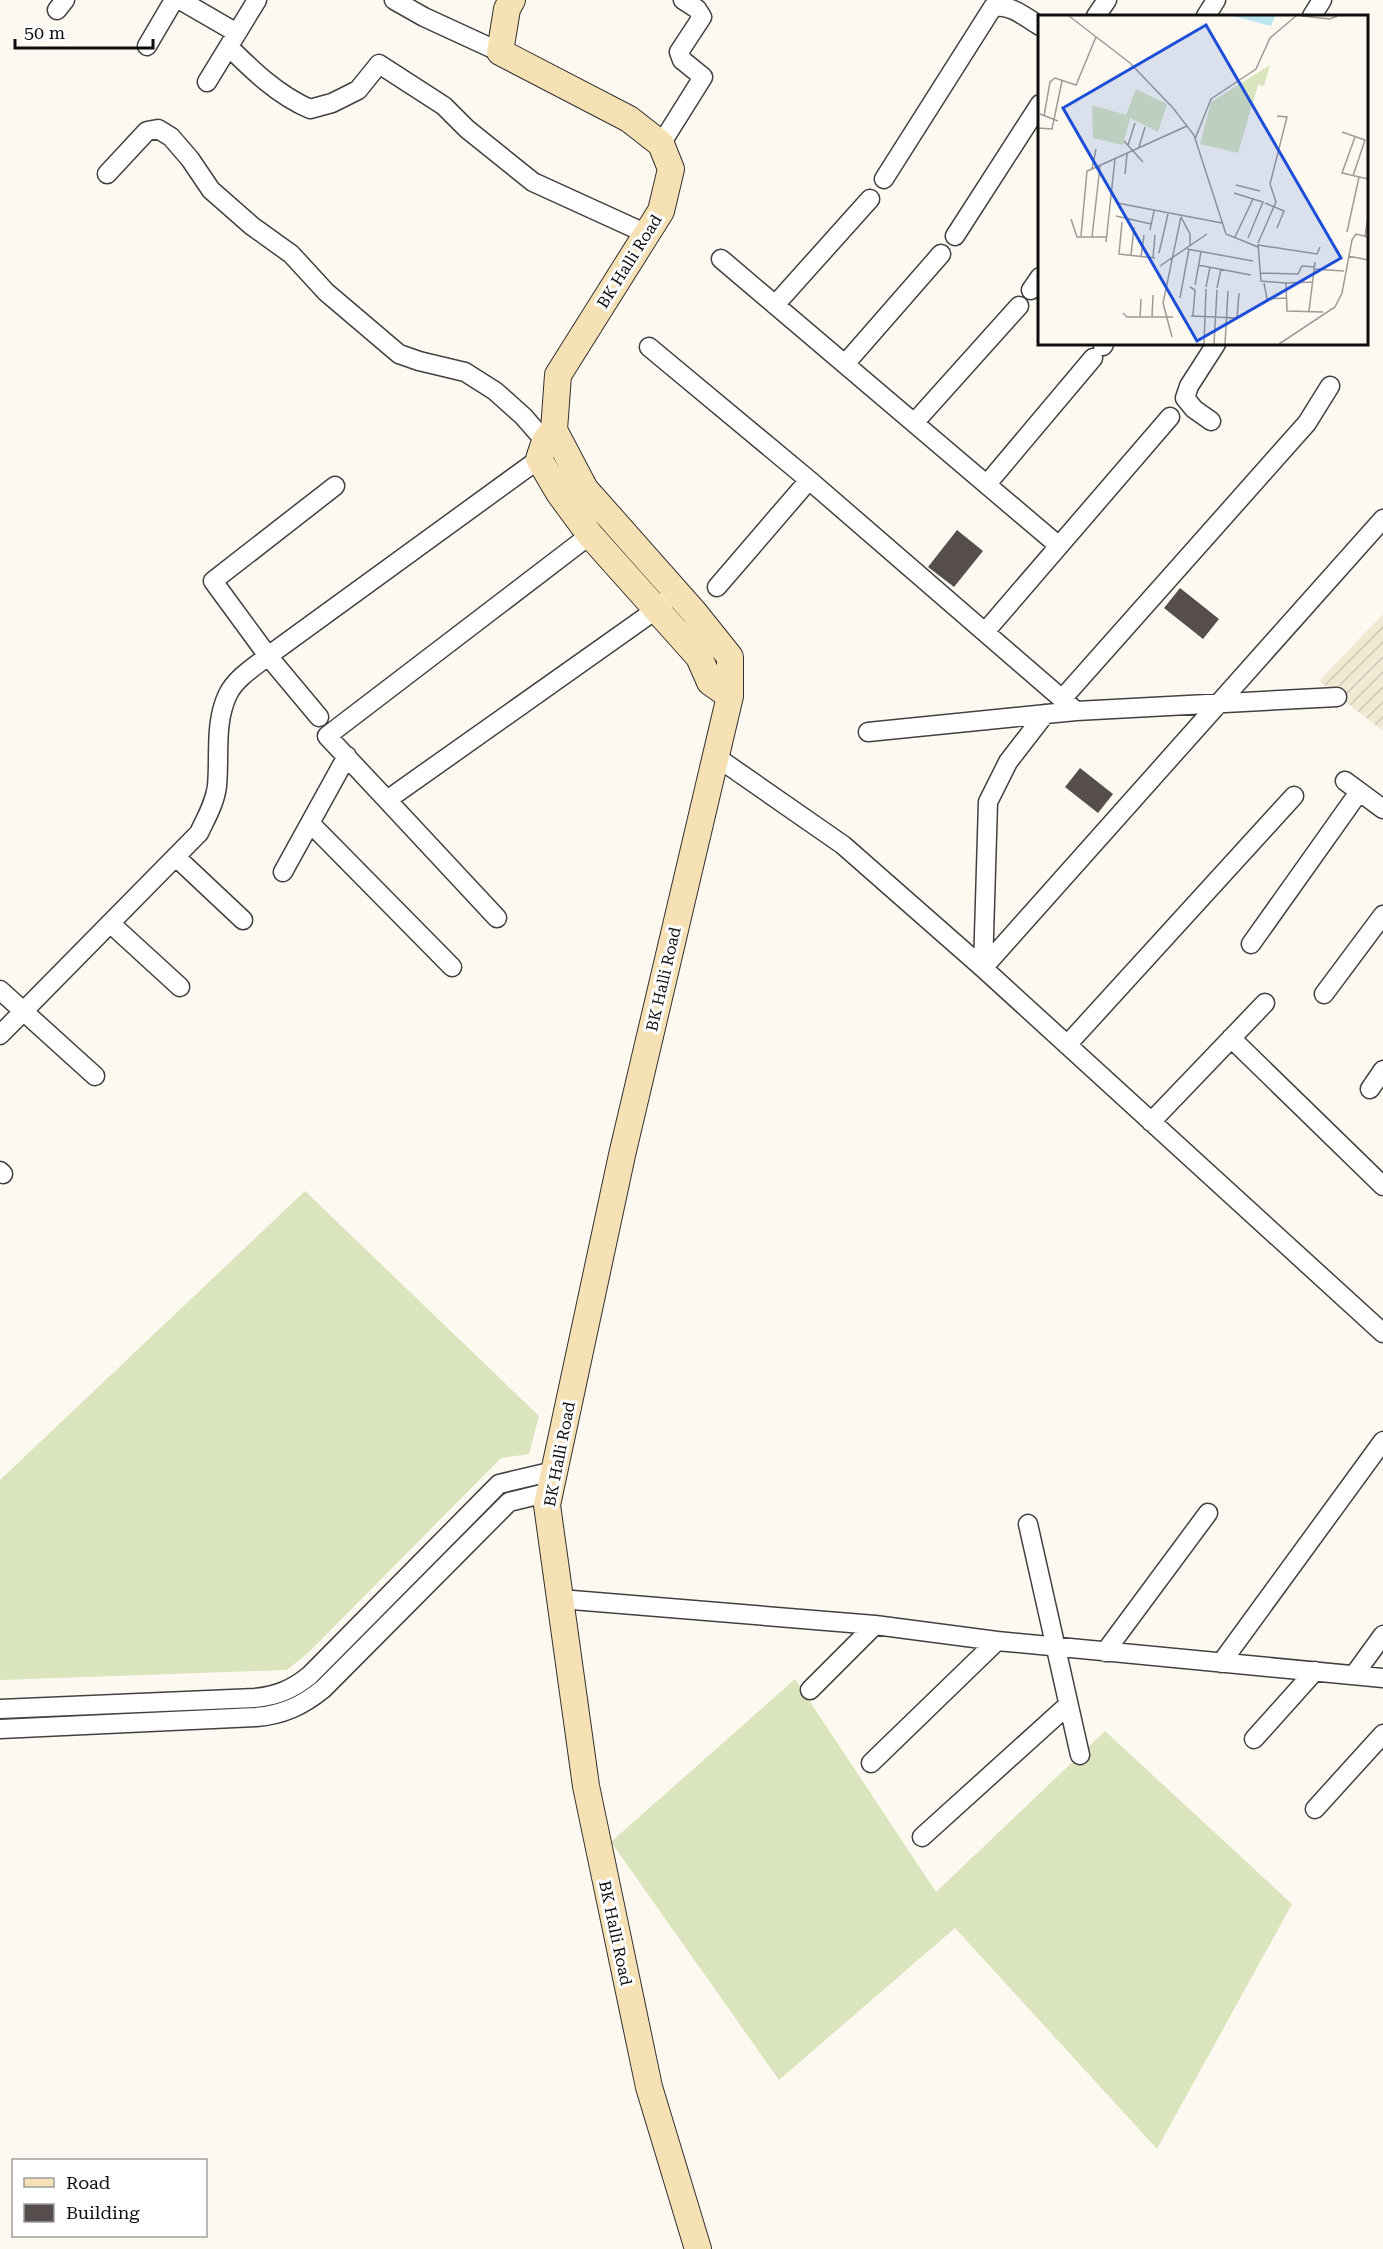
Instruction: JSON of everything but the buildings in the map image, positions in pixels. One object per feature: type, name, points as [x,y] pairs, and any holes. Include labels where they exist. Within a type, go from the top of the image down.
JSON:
[{"type":"main road","points":[[512,0],[507,9],[500,52],[629,119],[662,144]]},
{"type":"main road","name":"BK Halli Road","points":[[662,144],[671,170],[661,211],[558,375],[546,443],[694,612],[730,657],[730,696],[622,1155],[547,1505],[586,1786],[649,2087],[698,2249]]},
{"type":"main road","points":[[546,443],[559,493],[590,535],[699,657],[710,682],[730,696]]},
{"type":"street","points":[[147,46],[174,0]]},
{"type":"street","points":[[180,0],[233,40],[257,75],[298,104],[310,109],[358,90],[379,64],[444,106],[467,129],[533,182],[647,234]]},
{"type":"street","points":[[207,82],[257,0]]},
{"type":"street","points":[[394,0],[424,17],[500,52]]},
{"type":"street","points":[[662,144],[703,77],[682,60],[679,52],[702,17],[697,9],[683,0]]},
{"type":"street","points":[[1097,15],[1107,0]]},
{"type":"street","points":[[1207,15],[1216,0]]},
{"type":"street","points":[[1312,15],[1322,0]]},
{"type":"street","points":[[884,179],[993,6],[1002,5],[1010,8],[1038,25]]},
{"type":"street","points":[[955,236],[1038,107]]},
{"type":"street","points":[[0,1035],[199,834],[217,788],[218,730],[228,693],[239,680],[546,443],[523,416],[495,391],[465,372],[419,362],[399,354],[326,292],[291,254],[252,226],[211,190],[190,159],[171,137],[158,129],[147,131],[107,174]]},
{"type":"street","points":[[775,305],[870,199]]},
{"type":"street","points":[[845,364],[941,254]]},
{"type":"street","points":[[721,259],[1059,546]]},
{"type":"street","points":[[914,423],[1019,306]]},
{"type":"street","points":[[1211,421],[1194,409],[1185,398],[1189,386],[1215,345]]},
{"type":"street","points":[[649,347],[809,480],[1069,705]]},
{"type":"street","points":[[987,484],[1100,349]]},
{"type":"street","points":[[1069,705],[1307,423],[1330,386]]},
{"type":"street","points":[[985,632],[1170,417]]},
{"type":"street","points":[[717,587],[809,480]]},
{"type":"street","points":[[319,717],[268,656],[213,581],[335,486]]},
{"type":"street","points":[[982,968],[1383,519]]},
{"type":"street","points":[[497,918],[327,736],[590,535]]},
{"type":"street","points":[[387,800],[657,609],[675,592]]},
{"type":"street","points":[[868,732],[1045,714],[1069,705],[1217,704],[1337,697]]},
{"type":"street","points":[[982,968],[988,802],[1008,762],[1045,714]]},
{"type":"street","points":[[283,872],[347,756]]},
{"type":"street","points":[[715,756],[843,845],[982,968],[1383,1333]]},
{"type":"street","points":[[1251,944],[1352,786],[1383,809]]},
{"type":"street","points":[[1067,1045],[1294,796]]},
{"type":"street","points":[[310,823],[452,968]]},
{"type":"street","points":[[176,857],[243,920]]},
{"type":"street","points":[[1324,994],[1383,915]]},
{"type":"street","points":[[110,924],[180,987]]},
{"type":"street","points":[[0,990],[95,1076]]},
{"type":"street","points":[[1151,1122],[1265,1003]]},
{"type":"street","points":[[1231,1038],[1383,1186]]},
{"type":"street","points":[[1370,1089],[1383,1070]]},
{"type":"street","points":[[1221,1663],[1383,1441]]},
{"type":"street","points":[[0,1709],[255,1698],[279,1694],[310,1675],[499,1484],[552,1482]]},
{"type":"street","points":[[0,1729],[270,1716],[299,1707],[323,1689],[508,1502],[552,1482]]},
{"type":"street","points":[[1106,1652],[1208,1513]]},
{"type":"street","points":[[1028,1524],[1080,1755]]},
{"type":"street","points":[[560,1599],[875,1625],[997,1641],[1383,1678]]},
{"type":"street","points":[[810,1690],[875,1625]]},
{"type":"street","points":[[1354,1675],[1383,1635]]},
{"type":"street","points":[[871,1763],[997,1641]]},
{"type":"street","points":[[1254,1739],[1315,1671]]},
{"type":"street","points":[[922,1837],[1068,1705]]},
{"type":"street","points":[[1315,1809],[1383,1734]]},
{"type":"shaded area","points":[[1383,614],[1383,731],[1319,681]]},
{"type":"green space","points":[[305,1191],[539,1416],[529,1454],[501,1458],[308,1653],[287,1670],[0,1680],[0,1480]]},
{"type":"green space","points":[[795,1679],[936,1892],[1105,1731],[1292,1904],[1157,2149],[955,1928],[779,2080],[611,1842]]}]
